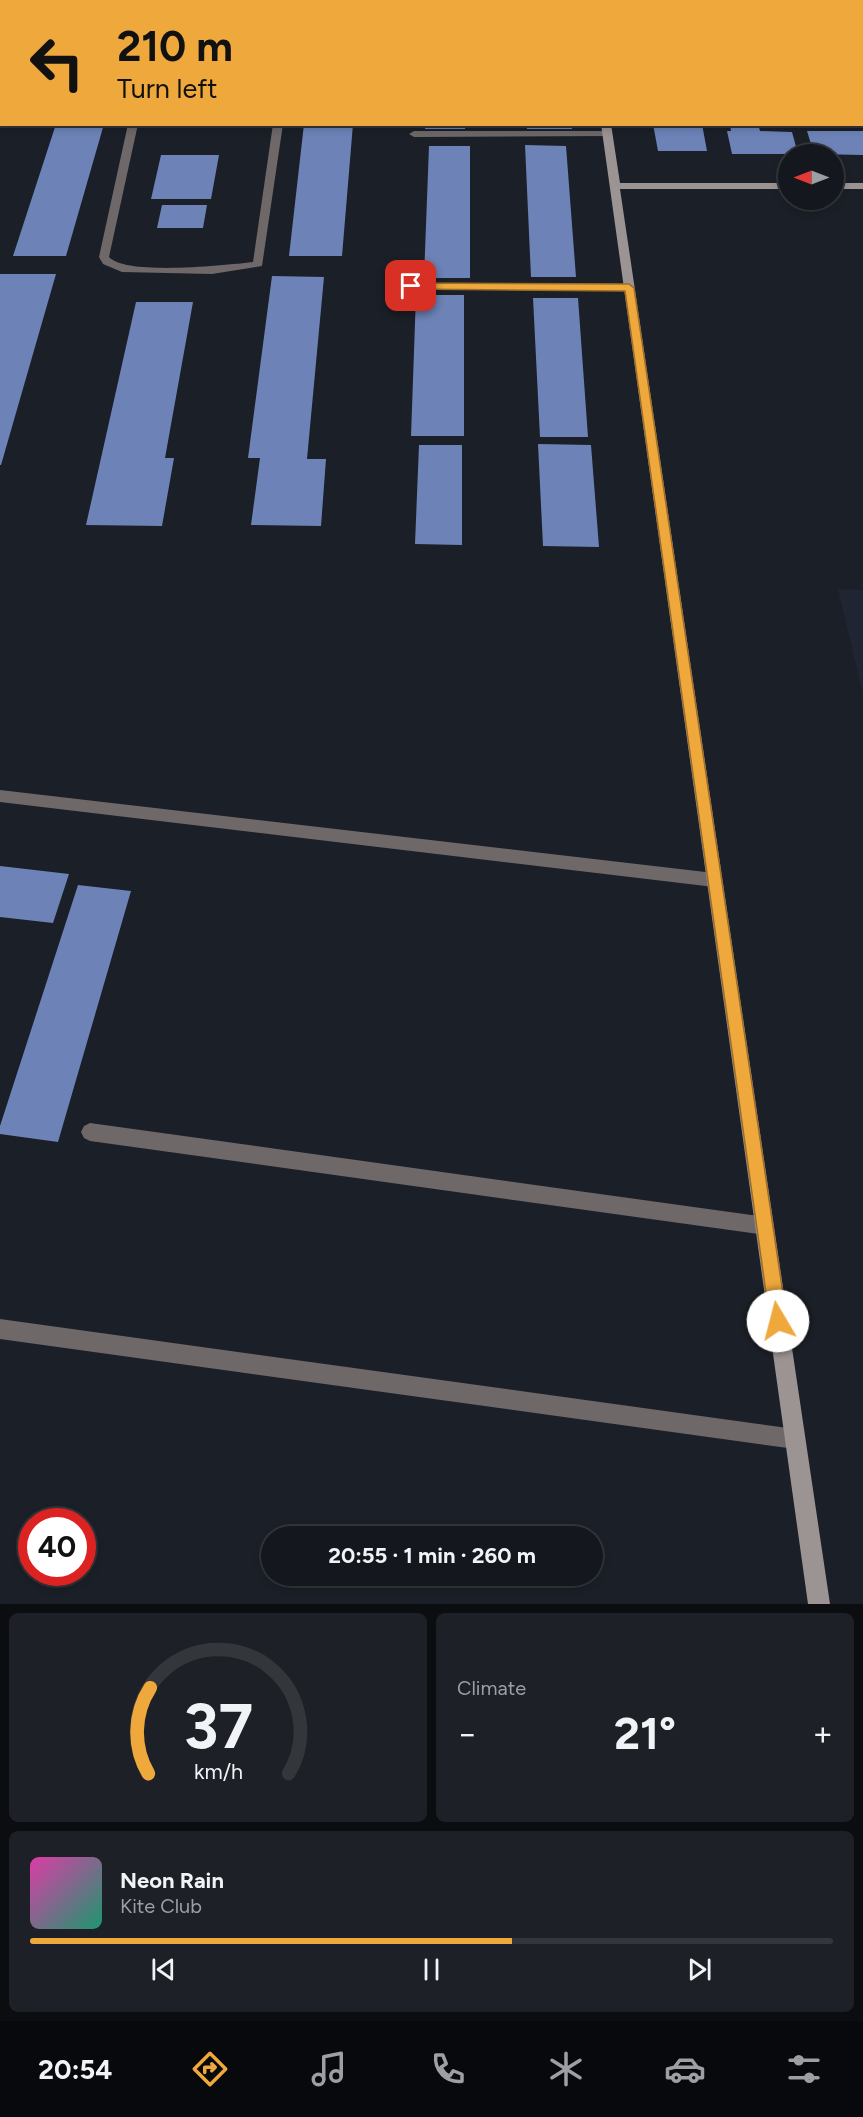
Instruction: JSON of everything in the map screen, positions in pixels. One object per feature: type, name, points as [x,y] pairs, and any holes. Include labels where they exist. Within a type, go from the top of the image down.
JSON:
[{"type":"street","points":[[607,129],[819,1604]]},
{"type":"street","points":[[614,186],[778,186]]},
{"type":"street","points":[[844,186],[863,186]]},
{"type":"lane","points":[[134,126],[104,257],[107,262],[122,269],[213,271],[258,264],[278,126]]},
{"type":"lane","points":[[414,134],[607,129]]},
{"type":"lane","points":[[411,286],[629,288]]},
{"type":"lane","points":[[0,796],[714,880]]},
{"type":"lane","points":[[90,1132],[765,1226]]},
{"type":"lane","points":[[0,1329],[795,1439]]},
{"type":"shaded area","points":[[838,589],[863,590],[863,694]]},
{"type":"building","points":[[55,126],[103,126],[66,256],[13,256]]},
{"type":"building","points":[[304,126],[353,126],[342,256],[289,256]]},
{"type":"building","points":[[425,126],[465,126],[465,129],[425,129]]},
{"type":"building","points":[[527,126],[572,126],[572,129],[527,129]]},
{"type":"building","points":[[653,126],[702,126],[707,151],[658,151]]},
{"type":"building","points":[[730,126],[759,126],[760,131],[792,132],[795,144],[778,144],[778,154],[732,154],[727,131],[731,131]]},
{"type":"building","points":[[807,131],[863,131],[863,155],[844,155],[844,144],[811,144]]},
{"type":"building","points":[[525,145],[566,146],[576,277],[531,277]]},
{"type":"building","points":[[429,146],[470,146],[470,278],[424,278]]},
{"type":"building","points":[[161,155],[219,155],[211,199],[151,199]]},
{"type":"building","points":[[162,205],[207,205],[203,228],[157,228]]},
{"type":"building","points":[[0,274],[56,274],[1,465],[0,465]]},
{"type":"building","points":[[272,276],[324,277],[307,459],[326,459],[321,526],[251,525],[260,458],[248,458]]},
{"type":"building","points":[[416,295],[464,295],[464,436],[411,436]]},
{"type":"building","points":[[533,298],[578,298],[588,437],[540,437]]},
{"type":"building","points":[[136,302],[193,302],[165,458],[174,458],[162,526],[86,525]]},
{"type":"building","points":[[538,444],[591,445],[599,547],[543,546]]},
{"type":"building","points":[[419,445],[462,445],[462,545],[415,544]]},
{"type":"building","points":[[0,866],[69,874],[53,923],[0,917]]},
{"type":"building","points":[[78,885],[131,891],[58,1142],[0,1134],[0,1126]]},
{"type":"route","points":[[411,286],[629,288],[778,1321]]}]
